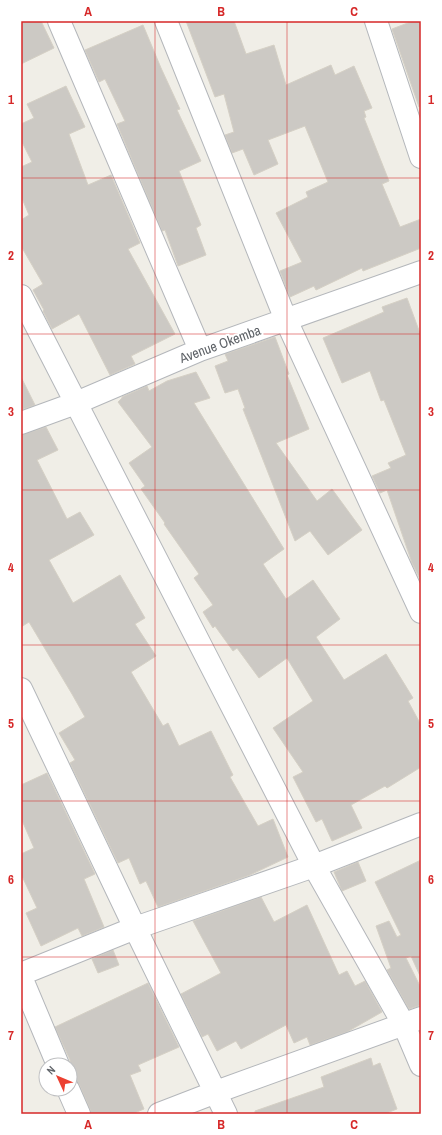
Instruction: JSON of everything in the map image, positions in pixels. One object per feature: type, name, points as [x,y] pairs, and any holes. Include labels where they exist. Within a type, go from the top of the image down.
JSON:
[{"type":"street","points":[[60,21],[200,350]]},
{"type":"street","points":[[166,21],[286,320],[421,612]]},
{"type":"street","points":[[376,21],[421,157]]},
{"type":"street","name":"Avenue Okemba","points":[[21,423],[76,403],[200,350],[421,272]]},
{"type":"street","points":[[21,296],[314,866],[412,1022],[421,1065]]},
{"type":"street","points":[[21,688],[135,928],[226,1114]]},
{"type":"street","points":[[55,1057],[21,976],[135,928],[314,866],[421,824]]},
{"type":"street","points":[[159,1114],[412,1022]]},
{"type":"street","points":[[72,1097],[79,1114]]},
{"type":"building","points":[[21,21],[41,21],[54,48],[21,64]]},
{"type":"building","points":[[186,21],[234,21],[246,54],[274,45],[286,85],[331,65],[335,75],[354,66],[372,108],[364,111],[366,117],[364,118],[389,181],[382,184],[400,227],[421,219],[421,248],[363,271],[362,268],[316,290],[314,286],[290,297],[280,271],[302,262],[276,213],[308,197],[306,192],[328,182],[305,126],[268,140],[278,164],[254,175],[243,149],[232,153],[225,135],[234,132],[224,94],[215,97]]},
{"type":"building","points":[[413,21],[421,21],[421,106],[419,107],[392,29]]},
{"type":"building","points":[[143,25],[180,109],[177,110],[201,161],[179,171],[201,225],[196,228],[206,255],[178,266],[165,230],[162,231],[117,124],[125,121],[105,79],[99,82],[85,50]]},
{"type":"building","points":[[66,86],[85,127],[69,134],[88,185],[111,175],[140,243],[128,249],[175,334],[131,356],[135,364],[110,375],[79,314],[52,329],[33,290],[43,284],[21,246],[21,220],[29,215],[21,196],[21,167],[32,162],[21,140],[21,124],[34,118],[27,104]]},
{"type":"building","points":[[407,298],[421,336],[421,579],[412,563],[387,490],[380,493],[372,476],[391,468],[388,463],[406,455],[384,400],[381,401],[370,371],[342,383],[323,338],[384,312],[382,307]]},
{"type":"building","points":[[275,337],[289,374],[287,375],[309,429],[276,443],[317,501],[332,489],[362,530],[328,555],[310,531],[295,541],[243,409],[245,408],[238,389],[225,393],[215,366],[228,361],[225,354]]},
{"type":"building","points":[[196,372],[210,398],[194,403],[284,549],[263,564],[286,599],[313,580],[340,619],[316,637],[344,680],[386,654],[413,698],[408,701],[421,725],[421,767],[387,788],[385,786],[351,805],[362,828],[332,841],[322,819],[316,822],[293,777],[303,772],[273,728],[313,701],[287,658],[259,678],[237,648],[233,651],[215,626],[213,628],[203,612],[213,605],[194,578],[199,574],[141,489],[145,486],[129,463],[152,447],[118,402],[122,397],[147,386],[149,391],[167,381]]},
{"type":"building","points":[[21,377],[35,405],[21,410]]},
{"type":"building","points":[[46,427],[58,450],[37,460],[67,519],[80,512],[94,535],[49,560],[73,603],[120,575],[145,618],[135,624],[156,656],[131,672],[163,726],[168,723],[179,746],[211,731],[233,775],[230,777],[258,826],[273,819],[288,857],[250,875],[158,907],[146,881],[140,884],[129,858],[118,863],[70,763],[75,760],[59,733],[85,717],[29,622],[21,627],[21,435]]},
{"type":"building","points":[[47,773],[95,874],[84,879],[104,927],[82,936],[78,928],[41,946],[26,913],[37,908],[21,874],[21,854],[34,848],[21,818],[21,785]]},
{"type":"building","points":[[421,860],[421,978],[411,956],[406,958],[421,988],[421,1005],[409,1009],[387,970],[391,968],[376,926],[389,921],[397,937],[401,935],[375,882]]},
{"type":"building","points":[[358,862],[366,881],[342,891],[334,872]]},
{"type":"building","points":[[261,897],[274,922],[307,905],[339,975],[347,971],[355,986],[365,981],[382,1012],[347,1032],[310,1045],[307,1037],[294,1043],[286,1025],[241,1049],[236,1041],[217,1051],[208,1034],[202,1037],[181,994],[221,973],[193,921]]},
{"type":"building","points":[[113,950],[119,965],[98,973],[92,959]]},
{"type":"building","points":[[148,983],[179,1047],[138,1065],[141,1071],[130,1075],[144,1109],[132,1114],[91,1114],[78,1083],[78,1057],[69,1057],[55,1027]]},
{"type":"building","points":[[371,1058],[373,1066],[380,1063],[397,1109],[384,1114],[255,1114],[255,1111],[324,1087],[321,1077]]}]
